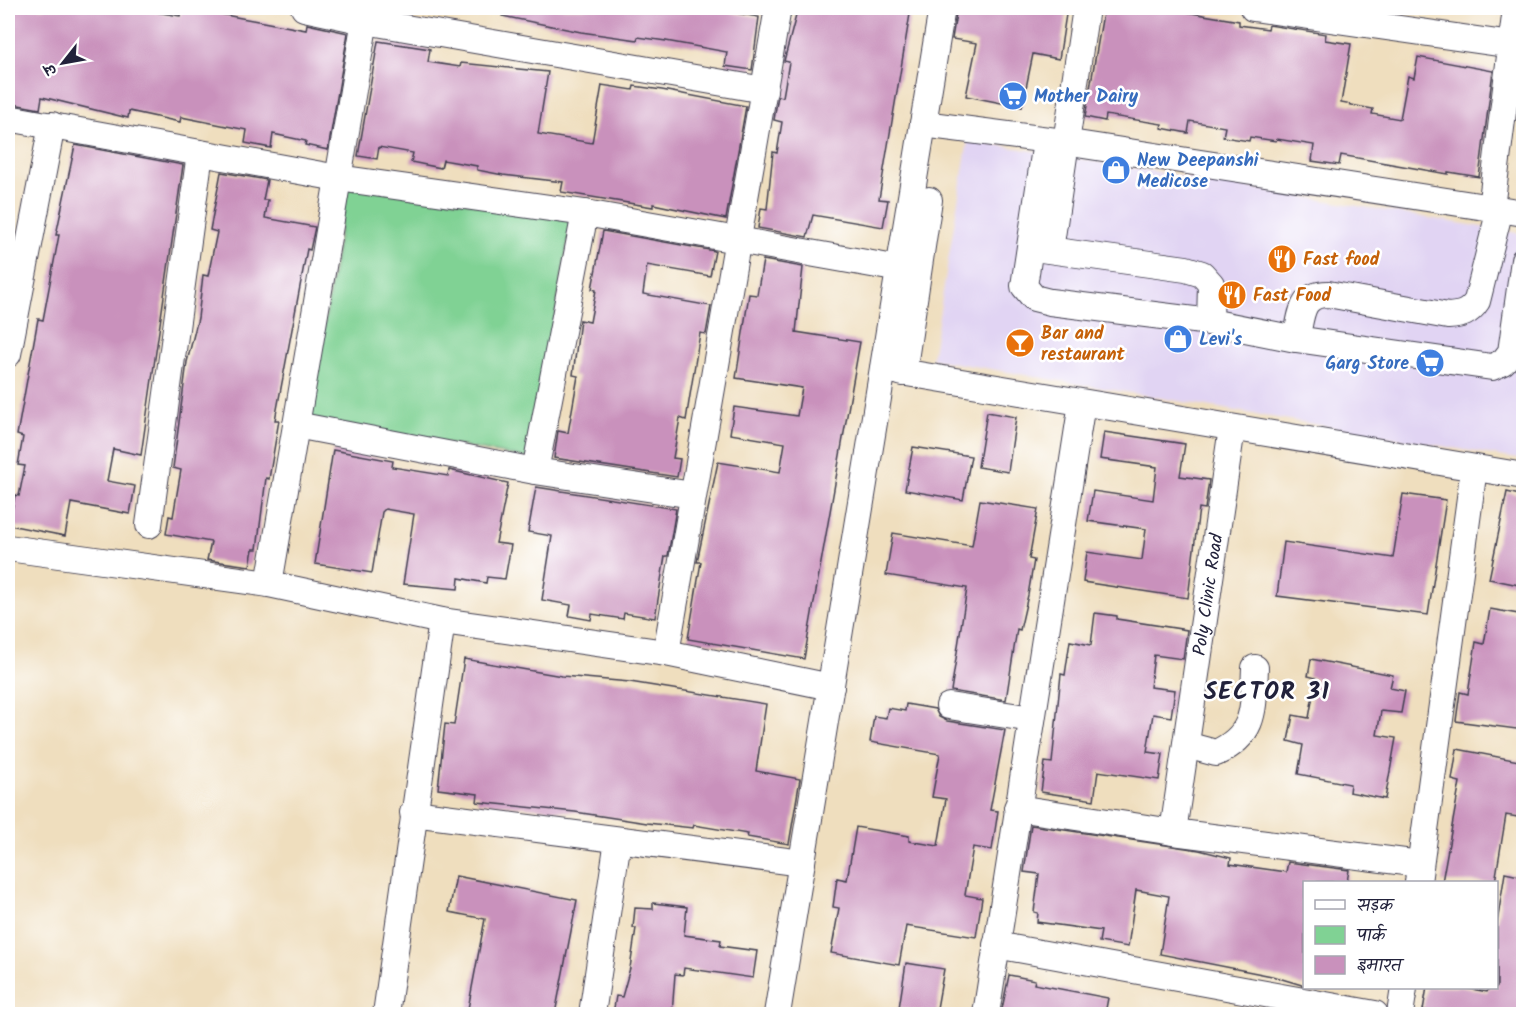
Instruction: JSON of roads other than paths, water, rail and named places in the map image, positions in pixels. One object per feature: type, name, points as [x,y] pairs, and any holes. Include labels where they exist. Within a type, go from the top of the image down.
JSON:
[{"type":"street","points":[[304,8],[366,14],[764,90]]},
{"type":"street","points":[[666,653],[778,8]]},
{"type":"street","points":[[893,371],[900,268],[942,8]]},
{"type":"street","points":[[1086,8],[1055,142],[1040,249],[1024,286],[1034,298],[1210,322],[1296,339],[1492,367],[1503,362],[1511,352],[1524,260]]},
{"type":"street","points":[[1253,8],[1512,45]]},
{"type":"street","points":[[1296,339],[1306,302],[1314,295],[1328,294],[1448,316],[1462,315],[1472,309],[1477,301],[1505,210],[1512,45],[1516,8]]},
{"type":"street","points":[[269,584],[366,14]]},
{"type":"street","points":[[8,118],[338,178],[585,213],[900,268]]},
{"type":"street","points":[[923,124],[1505,210]]},
{"type":"street","points":[[8,337],[52,125]]},
{"type":"street","points":[[149,525],[200,153]]},
{"type":"street","points":[[777,1014],[831,687],[928,200]]},
{"type":"street","points":[[535,471],[585,213]]},
{"type":"street","points":[[1040,249],[1186,269],[1202,274],[1211,285],[1210,322]]},
{"type":"street","points":[[893,371],[1524,476]]},
{"type":"street","points":[[986,1014],[1082,403]]},
{"type":"street","points":[[296,425],[535,471],[693,495]]},
{"type":"street","name":"Poly Clinic Road","points":[[1173,832],[1232,428]]},
{"type":"street","points":[[1017,808],[1419,873],[1473,468]]},
{"type":"street","points":[[8,548],[269,584],[442,621],[666,653],[831,687]]},
{"type":"street","points":[[386,1014],[412,813],[442,621]]},
{"type":"street","points":[[1186,745],[1216,753],[1237,744],[1252,715],[1255,668]]},
{"type":"street","points":[[949,706],[1032,719]]},
{"type":"street","points":[[412,813],[802,863]]},
{"type":"street","points":[[592,1014],[618,840]]},
{"type":"street","points":[[996,945],[1375,1014]]},
{"type":"street","points":[[1400,1014],[1404,989]]},
{"type":"place","name":"Mother Dairy","points":[[1013,96]]},
{"type":"place","name":"New Deepanshi Medicose","points":[[1116,170]]},
{"type":"place","name":"Fast food","points":[[1282,259]]},
{"type":"place","name":"Fast Food","points":[[1232,295]]},
{"type":"place","name":"Levi's","points":[[1178,339]]},
{"type":"place","name":"Bar and restaurant","points":[[1020,343]]},
{"type":"place","name":"Garg Store","points":[[1430,363]]},
{"type":"district","name":"SECTOR 31","points":[[1267,691]]}]
